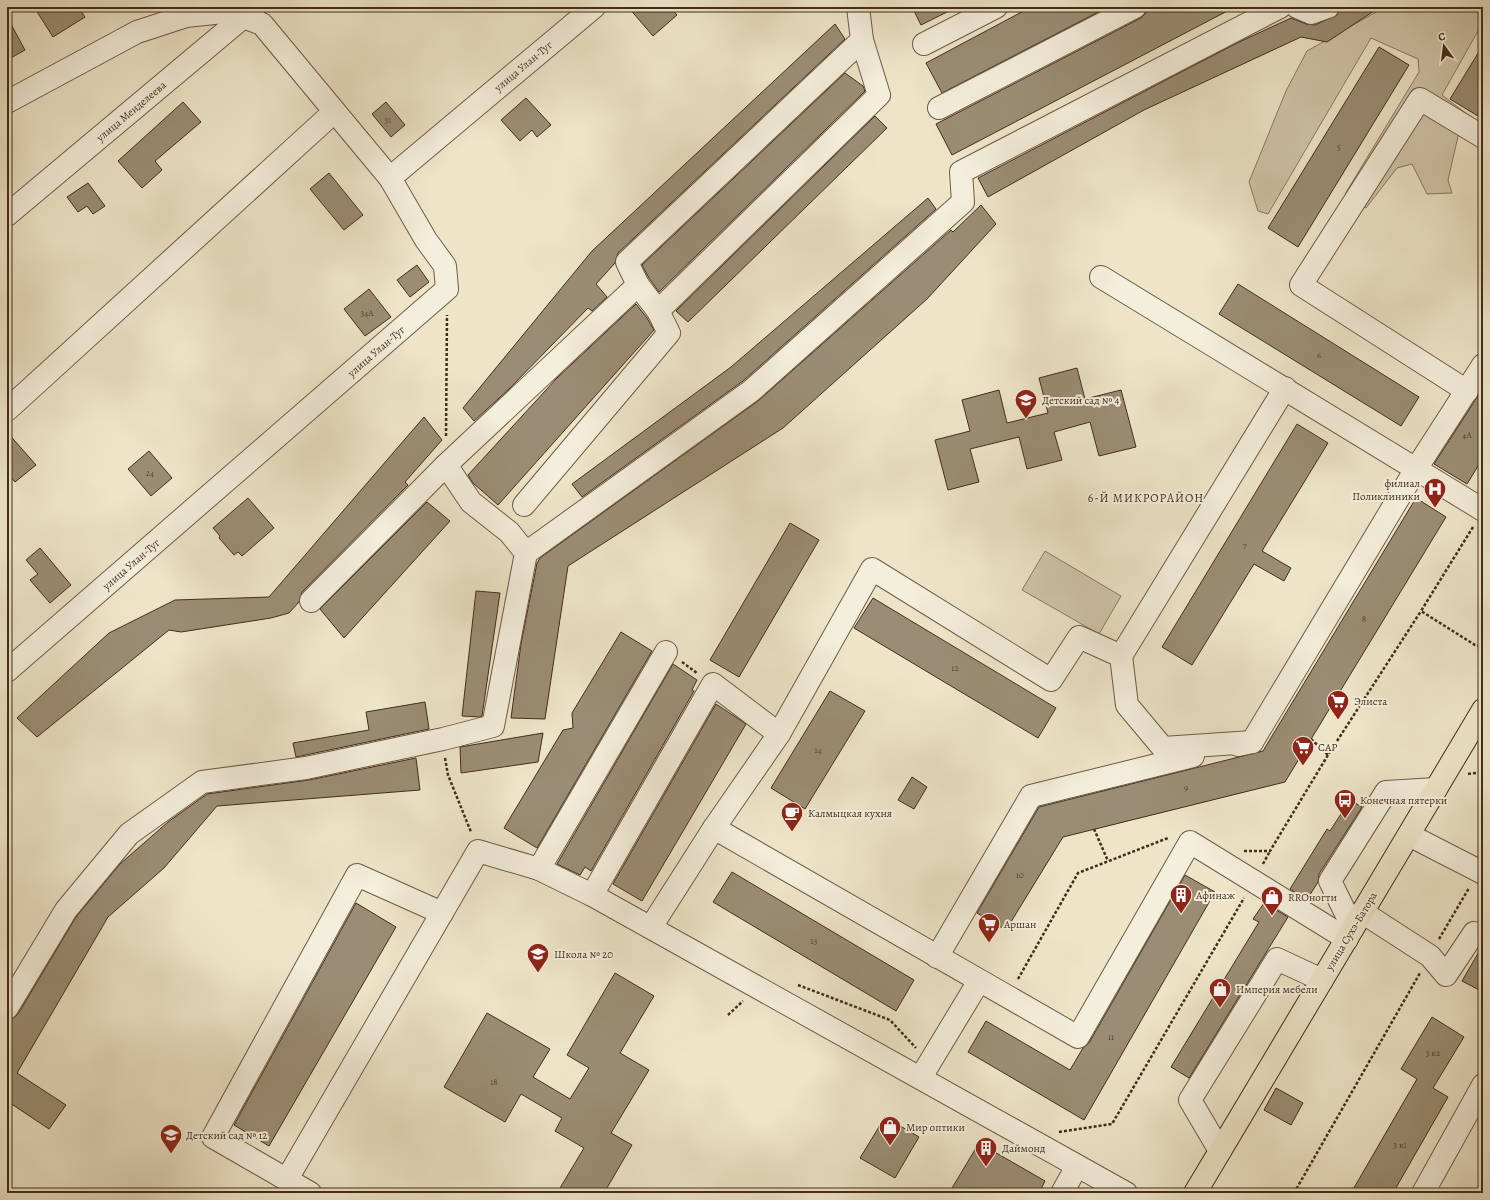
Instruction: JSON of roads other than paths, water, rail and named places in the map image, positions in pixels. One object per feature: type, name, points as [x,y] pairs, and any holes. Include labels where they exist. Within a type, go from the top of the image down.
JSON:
[{"type":"main road","name":"улица Сухэ-Батора","points":[[1196,1193],[1483,710]]},
{"type":"street","name":"улица Улан-Туг","points":[[7,671],[447,289],[445,266],[426,240],[390,178],[594,7]]},
{"type":"street","points":[[658,310],[879,94],[862,40],[858,7]]},
{"type":"street","points":[[924,44],[996,7]]},
{"type":"street","points":[[939,108],[1135,7]]},
{"type":"street","points":[[7,1008],[66,910],[129,834],[202,782],[306,768],[443,740],[493,726],[526,553],[751,391],[963,202],[961,172],[1280,7]]},
{"type":"street","points":[[1297,7],[1312,13],[1328,7]]},
{"type":"street","points":[[7,102],[137,32],[186,16],[233,11],[248,12],[262,24],[390,178]]},
{"type":"street","name":"улица Менделеева","points":[[7,215],[248,12]]},
{"type":"street","points":[[524,505],[669,333],[658,310],[638,285],[627,262],[862,40]]},
{"type":"street","points":[[1467,391],[1301,285],[1420,99],[1483,137]]},
{"type":"street","points":[[7,410],[334,112]]},
{"type":"street","points":[[1101,277],[1416,469],[1479,518]]},
{"type":"street","points":[[311,601],[446,465],[638,285]]},
{"type":"street","points":[[937,957],[1031,796],[1252,742],[1416,469],[1483,365]]},
{"type":"street","points":[[1252,742],[1163,748],[1127,704],[1121,656],[1285,388]]},
{"type":"street","points":[[446,465],[471,502],[509,532],[526,553]]},
{"type":"street","points":[[651,927],[714,828],[779,734],[872,569],[1051,680],[1079,637],[1121,656]]},
{"type":"street","points":[[539,869],[666,652]]},
{"type":"street","points":[[592,895],[713,684],[779,734]]},
{"type":"street","points":[[1354,926],[1330,881],[1386,792],[1436,789]]},
{"type":"street","points":[[714,828],[1078,1038],[1190,842],[1354,926],[1430,956],[1446,975],[1474,933],[1483,938]]},
{"type":"street","points":[[1409,834],[1481,872]]},
{"type":"street","points":[[287,1179],[478,851],[539,869],[592,895],[921,1077],[1126,1193]]},
{"type":"street","points":[[310,1193],[213,1137],[357,875],[442,913]]},
{"type":"street","points":[[1220,1151],[1190,1100],[1277,959],[1322,980]]},
{"type":"street","points":[[921,1077],[979,981]]},
{"type":"street","points":[[1423,1193],[1483,1085]]},
{"type":"street","points":[[1062,1193],[1077,1166]]},
{"type":"place","name":"Детский сад № 4","points":[[1026,420]]},
{"type":"place","name":"филиал Поликлиники","points":[[1435,508]]},
{"type":"place","name":"Элиста","points":[[1338,720]]},
{"type":"place","name":"САР","points":[[1303,766]]},
{"type":"place","name":"Конечная пятерки","points":[[1345,820]]},
{"type":"place","name":"Калмыцкая кухня","points":[[792,832]]},
{"type":"place","name":"Афинаж","points":[[1181,914]]},
{"type":"place","name":"RROногти","points":[[1272,916]]},
{"type":"place","name":"Аршан","points":[[989,944]]},
{"type":"place","name":"Школа № 20","points":[[538,974]]},
{"type":"place","name":"Империя мебели","points":[[1220,1008]]},
{"type":"place","name":"Мир оптики","points":[[890,1146]]},
{"type":"place","name":"Детский сад № 12","points":[[171,1154]]},
{"type":"place","name":"Даймонд","points":[[986,1168]]},
{"type":"district","name":"6-Й МИКРОРАЙОН","points":[[1146,498]]}]
